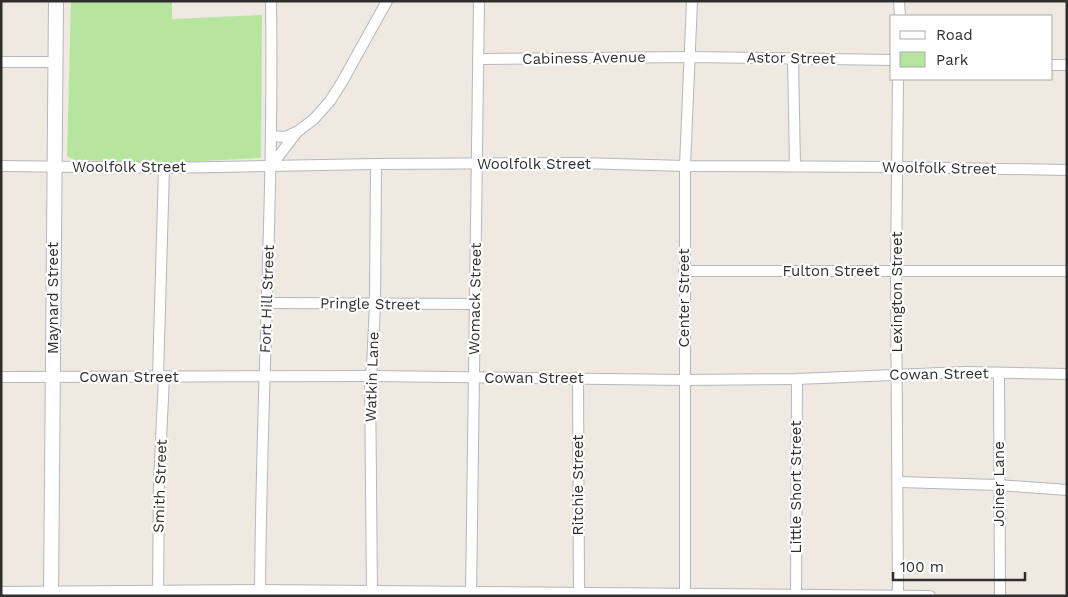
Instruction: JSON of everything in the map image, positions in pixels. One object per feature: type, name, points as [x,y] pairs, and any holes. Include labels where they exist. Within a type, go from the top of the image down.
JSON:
[{"type":"street","name":"Maynard Street","points":[[51,594],[56,1]]},
{"type":"street","name":"Fort Hill Street","points":[[260,593],[264,377],[271,166],[270,1]]},
{"type":"street","points":[[270,136],[285,137],[297,132],[314,119],[330,101],[387,1]]},
{"type":"street","name":"Womack Street","points":[[471,594],[479,1]]},
{"type":"street","name":"Center Street","points":[[685,595],[685,166],[692,1]]},
{"type":"street","points":[[900,1],[900,15]]},
{"type":"street","name":"Cabiness Avenue","points":[[478,59],[690,57]]},
{"type":"street","name":"Astor Street","points":[[690,57],[890,60]]},
{"type":"street","points":[[793,58],[795,166]]},
{"type":"street","points":[[1,62],[56,62]]},
{"type":"street","points":[[1053,65],[1067,65]]},
{"type":"street","name":"Lexington Street","points":[[898,80],[896,270],[899,482],[898,596]]},
{"type":"street","points":[[271,166],[297,132]]},
{"type":"street","name":"Woolfolk Street","points":[[1,166],[164,168],[580,163],[1067,170]]},
{"type":"street","name":"Watkin Lane","points":[[372,591],[370,376],[375,304],[376,164]]},
{"type":"street","name":"Smith Street","points":[[158,593],[164,168]]},
{"type":"street","name":"Fulton Street","points":[[684,271],[1067,271]]},
{"type":"street","name":"Pringle Street","points":[[266,303],[474,304]]},
{"type":"street","name":"Cowan Street","points":[[1,377],[370,376],[684,380],[797,379],[965,372],[1067,374]]},
{"type":"street","name":"Joiner Lane","points":[[999,373],[998,485],[1000,596]]},
{"type":"street","name":"Ritchie Street","points":[[578,378],[579,592]]},
{"type":"street","name":"Little Short Street","points":[[796,595],[797,379]]},
{"type":"street","points":[[899,482],[998,485],[1067,490]]},
{"type":"street","points":[[1,592],[51,594],[372,591],[471,594],[579,592],[685,595],[930,596]]},
{"type":"green space","points":[[71,1],[172,1],[172,19],[262,15],[261,158],[164,163],[74,160],[67,156]]}]
